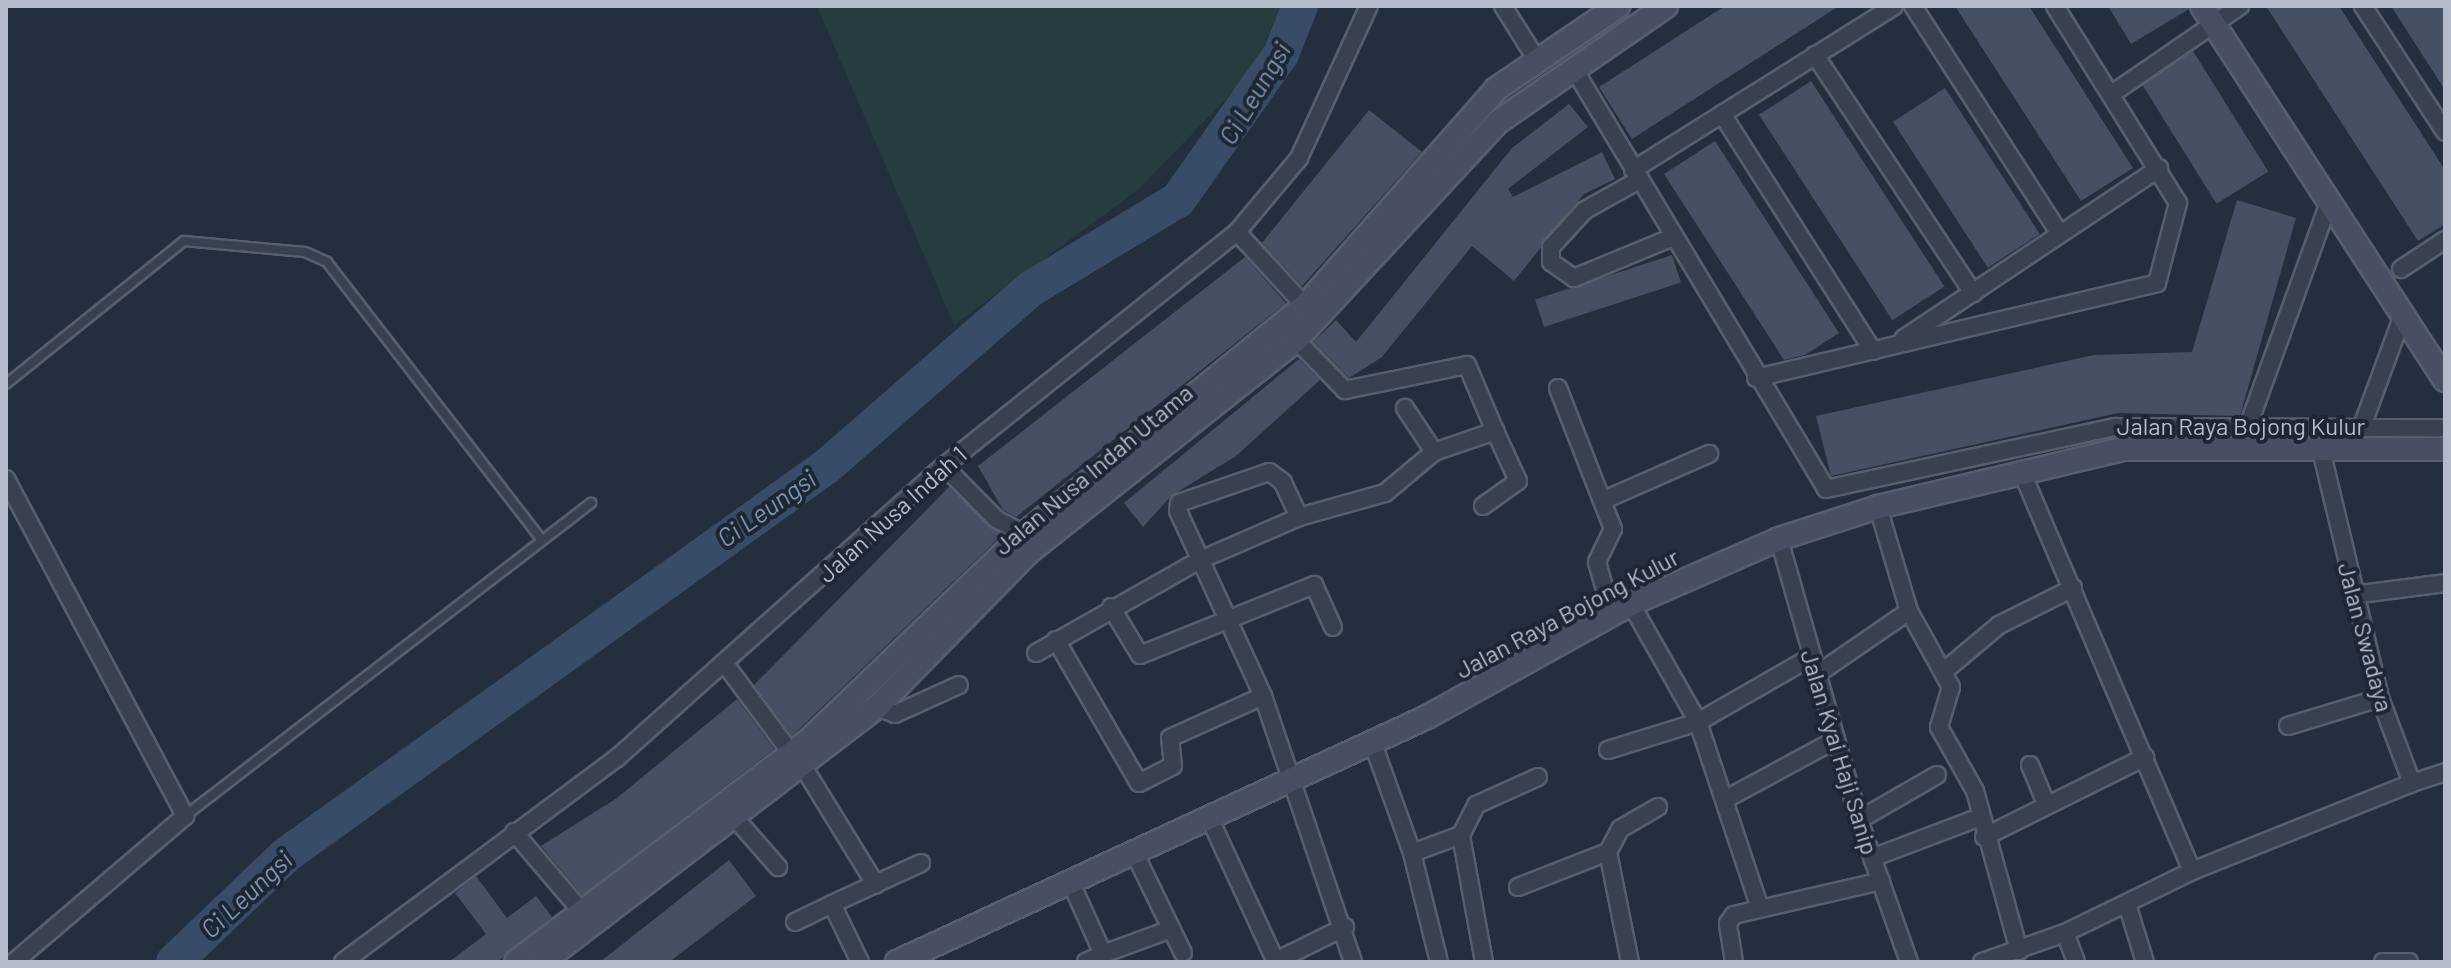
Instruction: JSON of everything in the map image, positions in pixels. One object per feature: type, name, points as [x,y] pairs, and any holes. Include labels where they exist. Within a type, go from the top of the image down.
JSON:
[{"type":"street","name":"Jalan Nusa Indah 1","points":[[343,962],[617,758],[944,466],[1237,232],[1299,158],[1369,6]]},
{"type":"street","points":[[1503,6],[1537,60]]},
{"type":"street","name":"Jalan Nusa Indah Utama","points":[[542,962],[587,917],[798,760],[877,707],[1030,551],[1228,380],[1305,306],[1489,97],[1537,60],[1618,6]]},
{"type":"street","name":"Jalan Nusa Indah Utama","points":[[516,962],[736,819],[1024,534],[1228,380],[1296,340],[1498,122],[1666,6]]},
{"type":"street","points":[[1913,6],[2060,234]]},
{"type":"street","points":[[1756,378],[2157,283],[2178,203],[2113,93],[2055,6]]},
{"type":"street","points":[[2113,93],[2207,14],[2240,6]]},
{"type":"street","points":[[2363,6],[2445,132]]},
{"type":"street","points":[[1673,237],[1574,278],[1551,262],[1551,247],[1585,210],[1722,114],[1891,7]]},
{"type":"street","points":[[2207,14],[2328,205],[2445,380]]},
{"type":"street","points":[[1815,55],[1973,293]]},
{"type":"street","points":[[1574,69],[1756,378],[1826,489],[2078,432],[2445,428]]},
{"type":"street","points":[[1722,114],[1873,351]]},
{"type":"street","points":[[1892,347],[2159,168]]},
{"type":"street","points":[[2247,429],[2328,205]]},
{"type":"street","points":[[1237,232],[1305,306]]},
{"type":"street","points":[[2401,269],[2445,240]]},
{"type":"street","points":[[2361,429],[2403,315]]},
{"type":"street","points":[[1296,340],[1345,390],[1467,365],[1518,481],[1483,506]]},
{"type":"street","points":[[1558,388],[1613,529],[1598,574],[1698,722],[1760,908]]},
{"type":"street","points":[[1405,408],[1434,452]]},
{"type":"street","points":[[1036,653],[1111,607],[1198,561],[1299,517],[1385,493],[1434,452],[1495,431]]},
{"type":"street","name":"Jalan Raya Bojong Kulur","points":[[897,962],[1372,741],[1622,610],[1779,539],[1878,507],[2021,470],[2124,449],[2322,454],[2445,449]]},
{"type":"street","points":[[1604,500],[1709,454]]},
{"type":"street","name":"Jalan Swadaya","points":[[2322,454],[2353,595],[2380,698],[2412,783]]},
{"type":"street","points":[[944,466],[996,519],[1024,534]]},
{"type":"street","points":[[2021,470],[2192,871]]},
{"type":"street","points":[[1299,517],[1283,482],[1269,472],[1179,503],[1198,561],[1229,616],[1263,696],[1345,927],[1353,962]]},
{"type":"street","points":[[6,479],[185,816],[14,962]]},
{"type":"street","points":[[1878,507],[1909,611],[1953,694],[1939,727],[1975,791],[1978,818],[2019,951]]},
{"type":"street","name":"Jalan Kyai Haji Sanip","points":[[1779,539],[1859,820],[1909,962]]},
{"type":"street","points":[[2353,595],[2445,583]]},
{"type":"street","points":[[1111,607],[1140,655],[1229,616],[1314,585],[1333,627]]},
{"type":"street","points":[[1943,672],[1999,625],[2073,588]]},
{"type":"street","points":[[1816,675],[1909,611]]},
{"type":"street","points":[[1056,640],[1139,783],[1173,766],[1170,738],[1263,696]]},
{"type":"street","points":[[1608,750],[1698,722],[1811,657]]},
{"type":"street","points":[[725,664],[798,760],[876,885]]},
{"type":"street","points":[[877,707],[895,714],[959,685]]},
{"type":"street","points":[[2288,726],[2380,698]]},
{"type":"street","points":[[1726,799],[1835,740]]},
{"type":"street","points":[[1372,741],[1412,853],[1439,962]]},
{"type":"street","points":[[1984,837],[2145,757]]},
{"type":"street","points":[[2030,765],[2047,806]]},
{"type":"street","points":[[1982,962],[2065,933],[2192,871],[2445,772]]},
{"type":"street","points":[[1859,820],[1937,775]]},
{"type":"street","points":[[1484,962],[1461,835],[1476,805],[1538,777]]},
{"type":"street","points":[[1630,962],[1608,852],[1620,829],[1658,807]]},
{"type":"street","points":[[1209,817],[1276,962],[1345,927]]},
{"type":"street","points":[[1872,858],[1978,818]]},
{"type":"street","points":[[736,819],[778,867]]},
{"type":"street","points":[[514,832],[587,917]]},
{"type":"street","points":[[1412,853],[1461,835]]},
{"type":"street","points":[[1134,852],[1183,953]]},
{"type":"street","points":[[1518,887],[1608,852]]},
{"type":"street","points":[[795,922],[921,863]]},
{"type":"street","points":[[1734,962],[1729,920],[1760,908],[1881,881]]},
{"type":"street","points":[[1071,883],[1103,954]]},
{"type":"street","points":[[832,904],[860,962]]},
{"type":"street","points":[[2127,904],[2145,962]]},
{"type":"street","points":[[1086,962],[1171,929]]},
{"type":"street","points":[[2065,933],[2076,962]]},
{"type":"street","points":[[2383,962],[2409,962]]},
{"type":"lane","points":[[6,384],[184,241],[305,252],[327,262],[542,540]]},
{"type":"lane","points":[[185,816],[591,503]]},
{"type":"green space","points":[[817,6],[1281,6],[1253,71],[1139,189],[954,325]]},
{"type":"building","points":[[1725,6],[1839,6],[1632,139],[1599,87]]},
{"type":"building","points":[[1955,6],[2029,6],[2133,168],[2081,201]]},
{"type":"building","points":[[2108,6],[2188,6],[2189,9],[2131,44]]},
{"type":"building","points":[[2266,6],[2339,6],[2445,170],[2445,224],[2418,241]]},
{"type":"building","points":[[2391,6],[2445,6],[2445,90]]},
{"type":"building","points":[[2193,51],[2268,171],[2217,204],[2141,83]]},
{"type":"building","points":[[1811,81],[1944,286],[1892,320],[1759,115]]},
{"type":"building","points":[[1945,88],[2040,234],[1988,268],[1893,122]]},
{"type":"building","points":[[1569,104],[1588,127],[1508,189],[1513,197],[1602,152],[1615,179],[1584,194],[1514,281],[1472,246],[1382,357],[1349,378],[1313,342],[1336,320],[1356,342],[1512,148]]},
{"type":"building","points":[[1369,110],[1422,152],[1302,286],[1262,243]]},
{"type":"building","points":[[1715,141],[1839,333],[1805,355],[1784,360],[1664,174]]},
{"type":"building","points":[[2237,200],[2296,218],[2240,416],[2118,413],[1831,476],[1816,416],[2094,355],[2192,352]]},
{"type":"building","points":[[1672,255],[1681,283],[1544,327],[1535,299]]},
{"type":"building","points":[[1245,257],[1286,303],[1016,517],[1003,510],[978,466]]},
{"type":"building","points":[[1299,359],[1320,380],[1236,456],[1171,496],[1143,527],[1124,503]]},
{"type":"building","points":[[949,487],[1002,535],[792,736],[754,685]]},
{"type":"building","points":[[737,699],[774,749],[582,895],[541,846],[617,798]]},
{"type":"building","points":[[729,860],[756,896],[669,962],[600,962]]},
{"type":"building","points":[[476,876],[507,918],[536,896],[552,917],[497,962],[449,962],[486,934],[455,893]]},
{"type":"waterway","name":"Ci Leungsi","points":[[174,962],[286,855],[827,466],[1032,288],[1178,200],[1281,54],[1300,6]]}]
